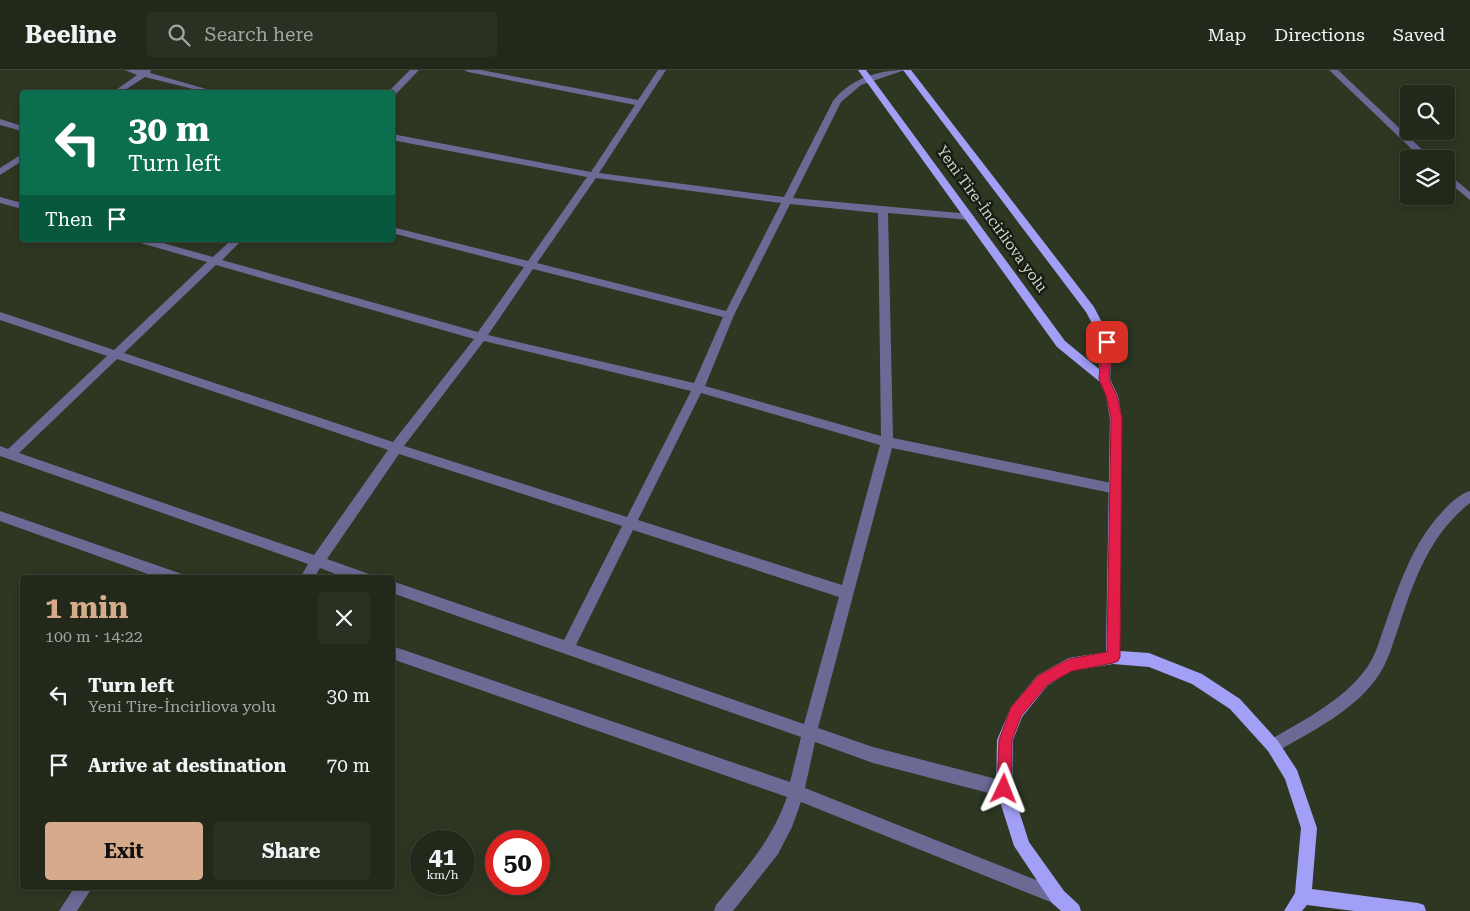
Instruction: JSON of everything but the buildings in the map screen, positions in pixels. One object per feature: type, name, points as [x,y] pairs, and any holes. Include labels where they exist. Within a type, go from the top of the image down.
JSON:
[{"type":"main road","name":"Yeni Tire-İncirliova yolu","points":[[907,70],[1090,310],[1107,342],[1104,379]]},
{"type":"main road","name":"Yeni Tire-İncirliova yolu","points":[[865,74],[1061,344],[1104,379],[1112,396],[1116,418],[1113,657]]},
{"type":"main road","points":[[1073,911],[1058,897],[1022,846],[1004,789],[1005,740],[1016,712],[1043,680],[1069,665],[1113,657],[1149,660],[1197,678],[1235,704],[1274,746],[1292,775],[1309,828],[1303,896],[1292,911]]},
{"type":"main road","points":[[1303,896],[1418,911]]},
{"type":"street","points":[[129,70],[147,72],[206,90]]},
{"type":"street","points":[[395,90],[416,70]]},
{"type":"street","points":[[468,70],[640,104]]},
{"type":"street","points":[[308,575],[396,448],[481,337],[531,266],[662,70]]},
{"type":"street","points":[[567,649],[698,388],[729,315],[837,101],[865,74],[901,70]]},
{"type":"street","points":[[1333,70],[1418,150]]},
{"type":"street","points":[[120,90],[147,72]]},
{"type":"street","points":[[0,122],[20,129]]},
{"type":"street","points":[[395,138],[593,175],[788,200],[970,217]]},
{"type":"street","points":[[0,172],[20,158]]},
{"type":"street","points":[[1455,183],[1470,197]]},
{"type":"street","points":[[0,200],[20,205]]},
{"type":"street","points":[[722,911],[772,848],[786,822],[796,792],[809,733],[887,442],[884,210]]},
{"type":"street","points":[[395,231],[729,315]]},
{"type":"street","points":[[147,242],[481,337],[698,388],[887,442],[1116,489]]},
{"type":"street","points":[[235,242],[5,453],[356,575]]},
{"type":"street","points":[[0,316],[396,448],[847,593]]},
{"type":"street","points":[[1274,746],[1346,701],[1364,681],[1380,660],[1416,560],[1430,534],[1452,508],[1470,496]]},
{"type":"street","points":[[0,516],[169,575]]},
{"type":"street","points":[[395,589],[873,755],[1004,789]]},
{"type":"street","points":[[395,653],[796,792],[1058,897]]},
{"type":"street","points":[[67,911],[83,890]]},
{"type":"route","points":[[1004,789],[1005,740],[1016,712],[1043,680],[1069,665],[1113,657],[1116,418],[1112,396],[1104,379],[1107,342]]}]
